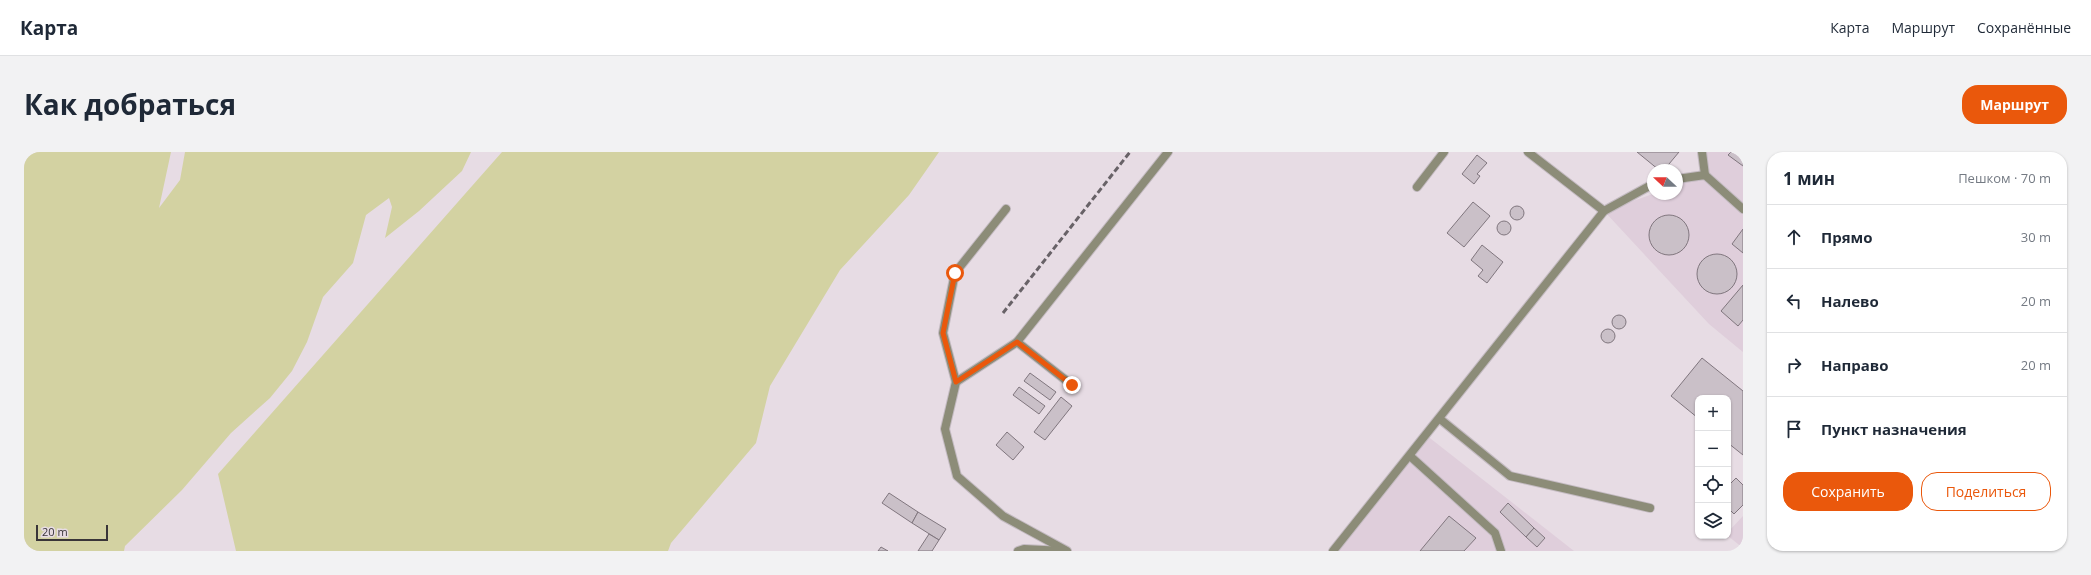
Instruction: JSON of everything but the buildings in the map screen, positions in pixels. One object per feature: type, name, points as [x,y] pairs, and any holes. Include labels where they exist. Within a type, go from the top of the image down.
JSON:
[{"type":"lane","points":[[956,382],[1017,342],[1168,152]]},
{"type":"lane","points":[[1417,187],[1444,152]]},
{"type":"lane","points":[[1528,152],[1604,211]]},
{"type":"lane","points":[[1702,152],[1705,175],[1743,209]]},
{"type":"lane","points":[[1683,178],[1705,175]]},
{"type":"lane","points":[[1333,551],[1440,419],[1604,211],[1647,187]]},
{"type":"lane","points":[[1006,209],[955,273],[943,333],[956,382],[945,428],[957,476],[1003,516],[1067,551]]},
{"type":"lane","points":[[1017,342],[1072,385]]},
{"type":"lane","points":[[1440,419],[1510,476],[1650,508]]},
{"type":"lane","points":[[1410,456],[1495,532],[1502,551]]},
{"type":"lane","points":[[1018,551],[1024,549],[1067,551]]},
{"type":"shaded area","points":[[1705,152],[1743,152],[1743,352],[1709,324],[1604,211],[1647,196],[1647,200],[1683,200],[1683,183],[1705,175]]},
{"type":"shaded area","points":[[1426,435],[1574,551],[1333,551]]},
{"type":"shaded area","points":[[1743,516],[1743,548],[1731,538],[1731,529]]},
{"type":"green space","points":[[24,152],[171,152],[159,208],[180,180],[185,152],[471,152],[462,171],[419,211],[385,238],[392,207],[389,198],[366,215],[353,263],[323,297],[307,342],[292,371],[270,398],[231,433],[182,490],[125,546],[124,551],[24,551]]},
{"type":"green space","points":[[502,152],[939,152],[909,195],[840,270],[770,386],[756,443],[671,543],[668,551],[236,551],[218,474]]},
{"type":"railway","points":[[1003,313],[1130,152]]},
{"type":"route","points":[[955,273],[943,333],[956,382],[1017,342],[1072,385]]}]
